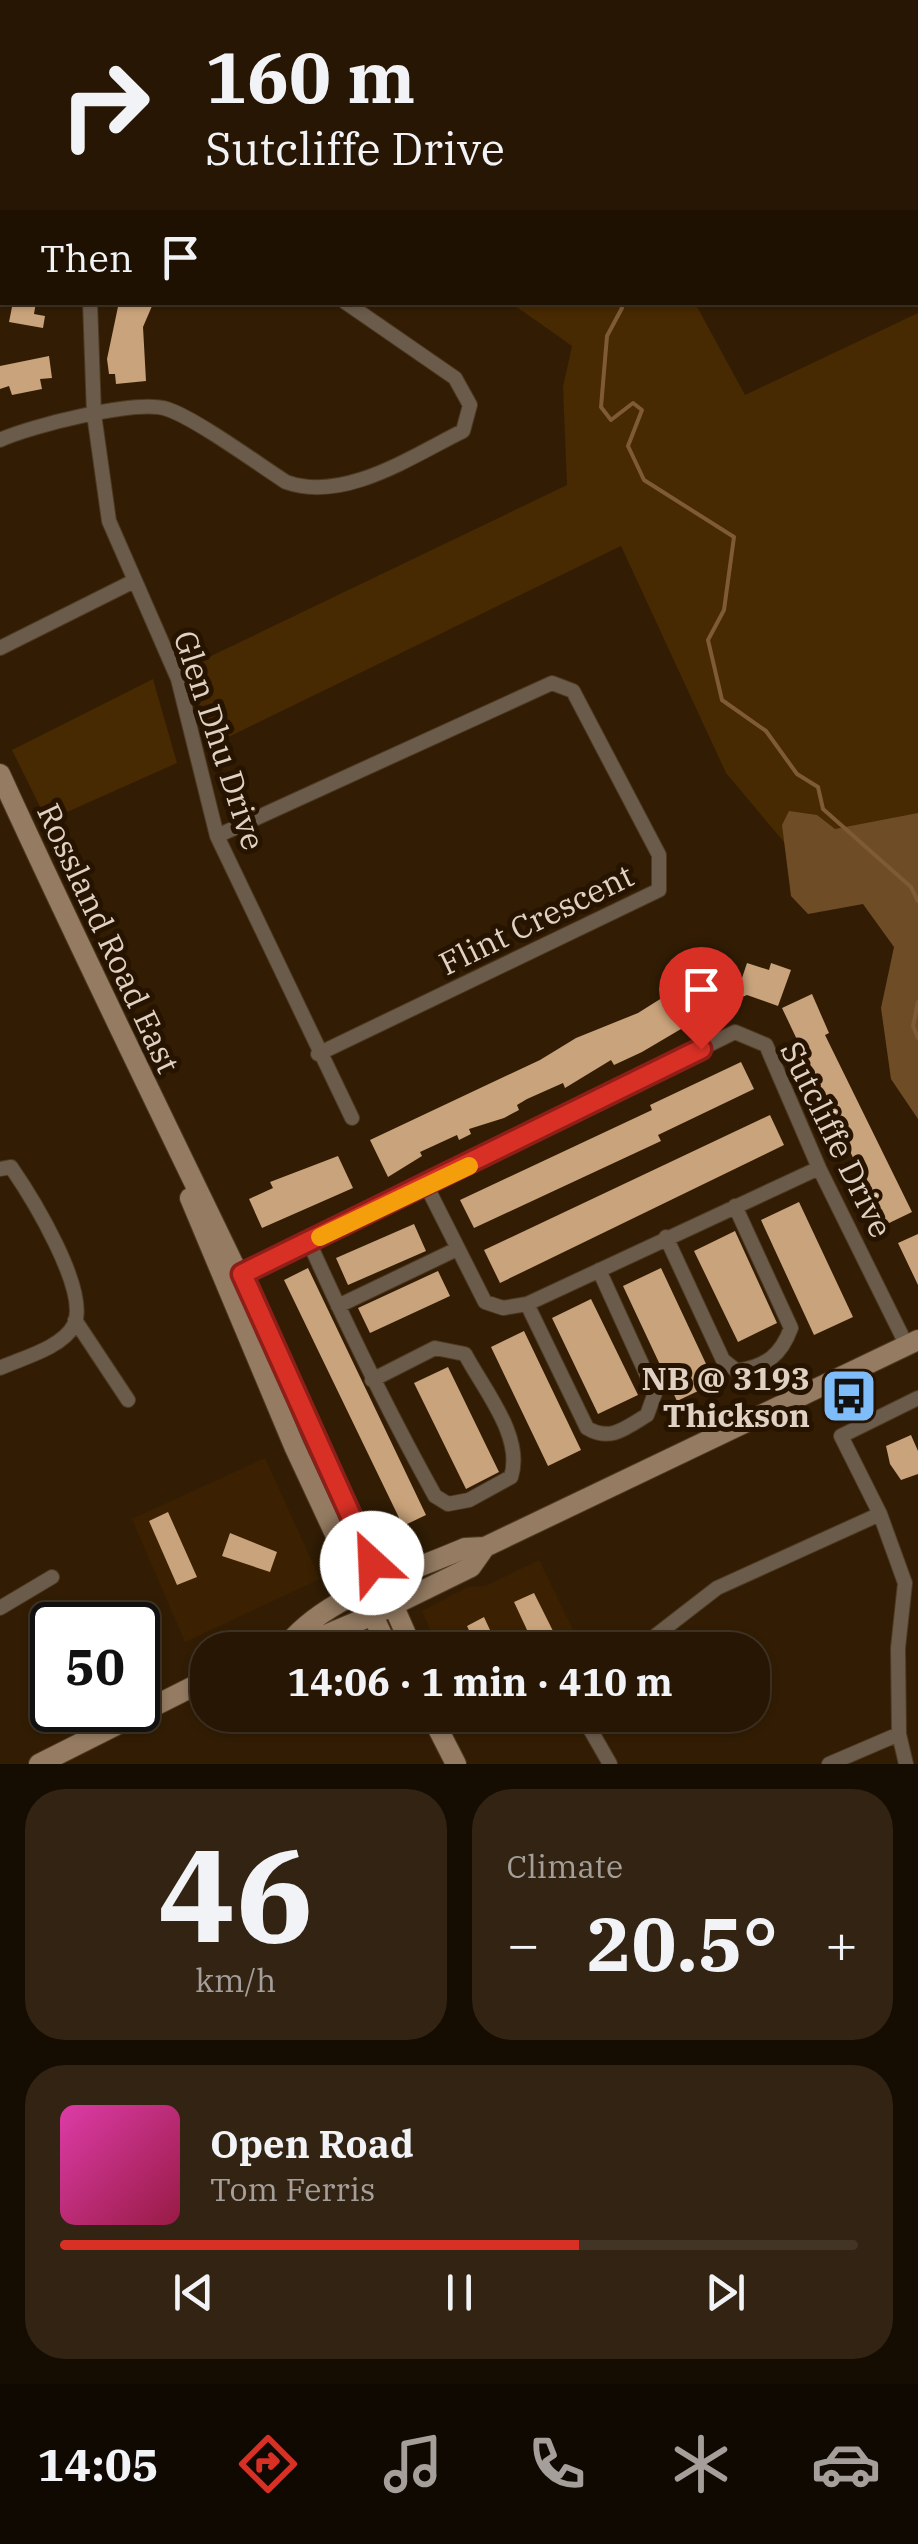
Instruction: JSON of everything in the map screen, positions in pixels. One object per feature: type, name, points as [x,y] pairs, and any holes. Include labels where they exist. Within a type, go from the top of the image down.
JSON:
[{"type":"main road","name":"Rossland Road East","points":[[0,774],[163,1126],[242,1274],[373,1589]]},
{"type":"main road","name":"Rossland Road East","points":[[163,1126],[222,1284],[383,1610],[399,1632]]},
{"type":"main road","points":[[296,1632],[373,1589],[465,1548],[485,1548],[913,1343]]},
{"type":"main road","points":[[332,1632],[471,1567],[485,1548]]},
{"type":"main road","name":"Rossland Road East","points":[[383,1610],[386,1632]]},
{"type":"main road","points":[[39,1764],[190,1688]]},
{"type":"main road","points":[[440,1732],[456,1764]]},
{"type":"street","name":"Glen Dhu Drive","points":[[90,305],[94,414],[109,520],[178,679],[216,836],[352,1118]]},
{"type":"street","points":[[0,440],[22,430],[94,414],[165,408],[286,482],[308,490],[354,480],[463,431],[470,405],[455,378],[349,305]]},
{"type":"street","points":[[0,648],[134,581]]},
{"type":"street","name":"Flint Crescent","points":[[216,836],[552,683],[573,691],[660,855],[659,890],[318,1054]]},
{"type":"street","name":"Sutcliffe Drive","points":[[242,1274],[427,1187],[736,1032],[766,1045],[819,1168],[913,1343]]},
{"type":"street","points":[[0,1168],[11,1167],[28,1192],[74,1285],[76,1320],[128,1400]]},
{"type":"street","points":[[427,1187],[455,1250],[485,1302],[502,1308],[527,1304],[819,1168]]},
{"type":"street","points":[[666,1238],[723,1360],[737,1371],[751,1369],[782,1352],[791,1328],[735,1206]]},
{"type":"street","points":[[309,1242],[372,1380],[435,1496],[448,1504],[469,1500],[511,1478],[516,1460],[513,1443],[465,1354],[435,1348],[372,1380]]},
{"type":"street","points":[[338,1306],[455,1250]]},
{"type":"street","points":[[527,1304],[587,1428],[600,1436],[614,1434],[647,1415],[655,1393],[599,1270]]},
{"type":"street","points":[[0,1368],[48,1348],[76,1320]]},
{"type":"street","points":[[906,1764],[899,1734],[898,1648],[906,1583],[880,1514],[842,1436],[918,1398]]},
{"type":"street","points":[[660,1632],[717,1588],[880,1514]]},
{"type":"street","points":[[0,1608],[52,1577]]},
{"type":"street","points":[[592,1732],[610,1764]]},
{"type":"street","points":[[828,1764],[899,1734]]},
{"type":"shaded area","points":[[514,305],[696,305],[745,395],[918,313],[918,861],[830,897],[726,773],[621,546],[212,745],[186,668],[567,485],[563,387],[572,346]]},
{"type":"shaded area","points":[[153,679],[177,763],[47,821],[12,750]]},
{"type":"shaded area","points":[[789,811],[817,815],[835,829],[918,813],[918,1119],[891,1079],[881,1008],[894,947],[863,904],[808,914],[791,896],[782,825]]},
{"type":"shaded area","points":[[265,1458],[320,1579],[206,1632],[190,1632],[190,1640],[185,1642],[132,1519]]},
{"type":"shaded area","points":[[539,1560],[574,1632],[431,1632],[422,1611],[468,1587],[486,1586]]},
{"type":"building","points":[[12,305],[36,305],[34,314],[45,316],[43,328],[9,322]]},
{"type":"building","points":[[118,305],[152,306],[143,327],[146,381],[116,384],[115,374],[109,374],[107,359]]},
{"type":"building","points":[[49,356],[52,378],[40,379],[42,389],[12,395],[9,386],[0,389],[0,366]]},
{"type":"building","points":[[747,963],[769,970],[771,963],[791,970],[778,1006],[747,995],[720,1006],[642,1052],[614,1065],[611,1060],[565,1088],[563,1083],[527,1099],[517,1105],[519,1110],[504,1118],[469,1129],[471,1134],[459,1140],[457,1135],[420,1152],[422,1156],[388,1177],[370,1140],[540,1060],[576,1038],[638,1013],[681,986],[684,994],[725,971],[736,996]]},
{"type":"building","points":[[812,994],[829,1033],[825,1035],[912,1212],[885,1225],[782,1008]]},
{"type":"building","points":[[741,1062],[754,1089],[658,1135],[661,1141],[474,1228],[460,1200],[652,1110],[650,1105]]},
{"type":"building","points":[[770,1115],[784,1145],[500,1283],[484,1250]]},
{"type":"building","points":[[338,1156],[353,1188],[262,1228],[249,1199],[273,1188],[270,1182]]},
{"type":"building","points":[[799,1202],[853,1317],[814,1335],[761,1220]]},
{"type":"building","points":[[414,1224],[426,1251],[348,1285],[336,1258]]},
{"type":"building","points":[[735,1231],[777,1323],[738,1342],[694,1251]]},
{"type":"building","points":[[918,1234],[918,1285],[898,1243]]},
{"type":"building","points":[[308,1268],[426,1515],[403,1526],[284,1280]]},
{"type":"building","points":[[661,1268],[715,1383],[677,1401],[623,1286]]},
{"type":"building","points":[[438,1271],[450,1296],[370,1333],[358,1308]]},
{"type":"building","points":[[591,1299],[638,1395],[598,1414],[552,1318]]},
{"type":"building","points":[[524,1331],[581,1450],[548,1466],[491,1347]]},
{"type":"building","points":[[448,1367],[499,1472],[466,1489],[414,1383]]},
{"type":"building","points":[[911,1435],[918,1451],[918,1474],[901,1480],[890,1464],[886,1446]]},
{"type":"building","points":[[168,1512],[197,1577],[177,1585],[149,1521]]},
{"type":"building","points":[[230,1533],[277,1552],[270,1572],[222,1556]]},
{"type":"building","points":[[534,1593],[554,1632],[528,1632],[514,1602]]},
{"type":"building","points":[[484,1617],[491,1632],[470,1632],[467,1626]]},
{"type":"waterway","points":[[621,305],[607,336],[601,407],[611,420],[633,403],[642,410],[628,446],[644,480],[734,537],[724,610],[708,640],[722,700],[766,731],[797,774],[818,787],[823,809],[911,887],[918,901]]},
{"type":"waterway","points":[[918,1002],[913,1026],[918,1038]]},
{"type":"slow traffic","points":[[320,1237],[469,1166]]},
{"type":"place","name":"NB @ 3193 Thickson","points":[[849,1396]]},
{"type":"route","points":[[372,1563],[242,1274],[427,1187],[701,1049]]}]
